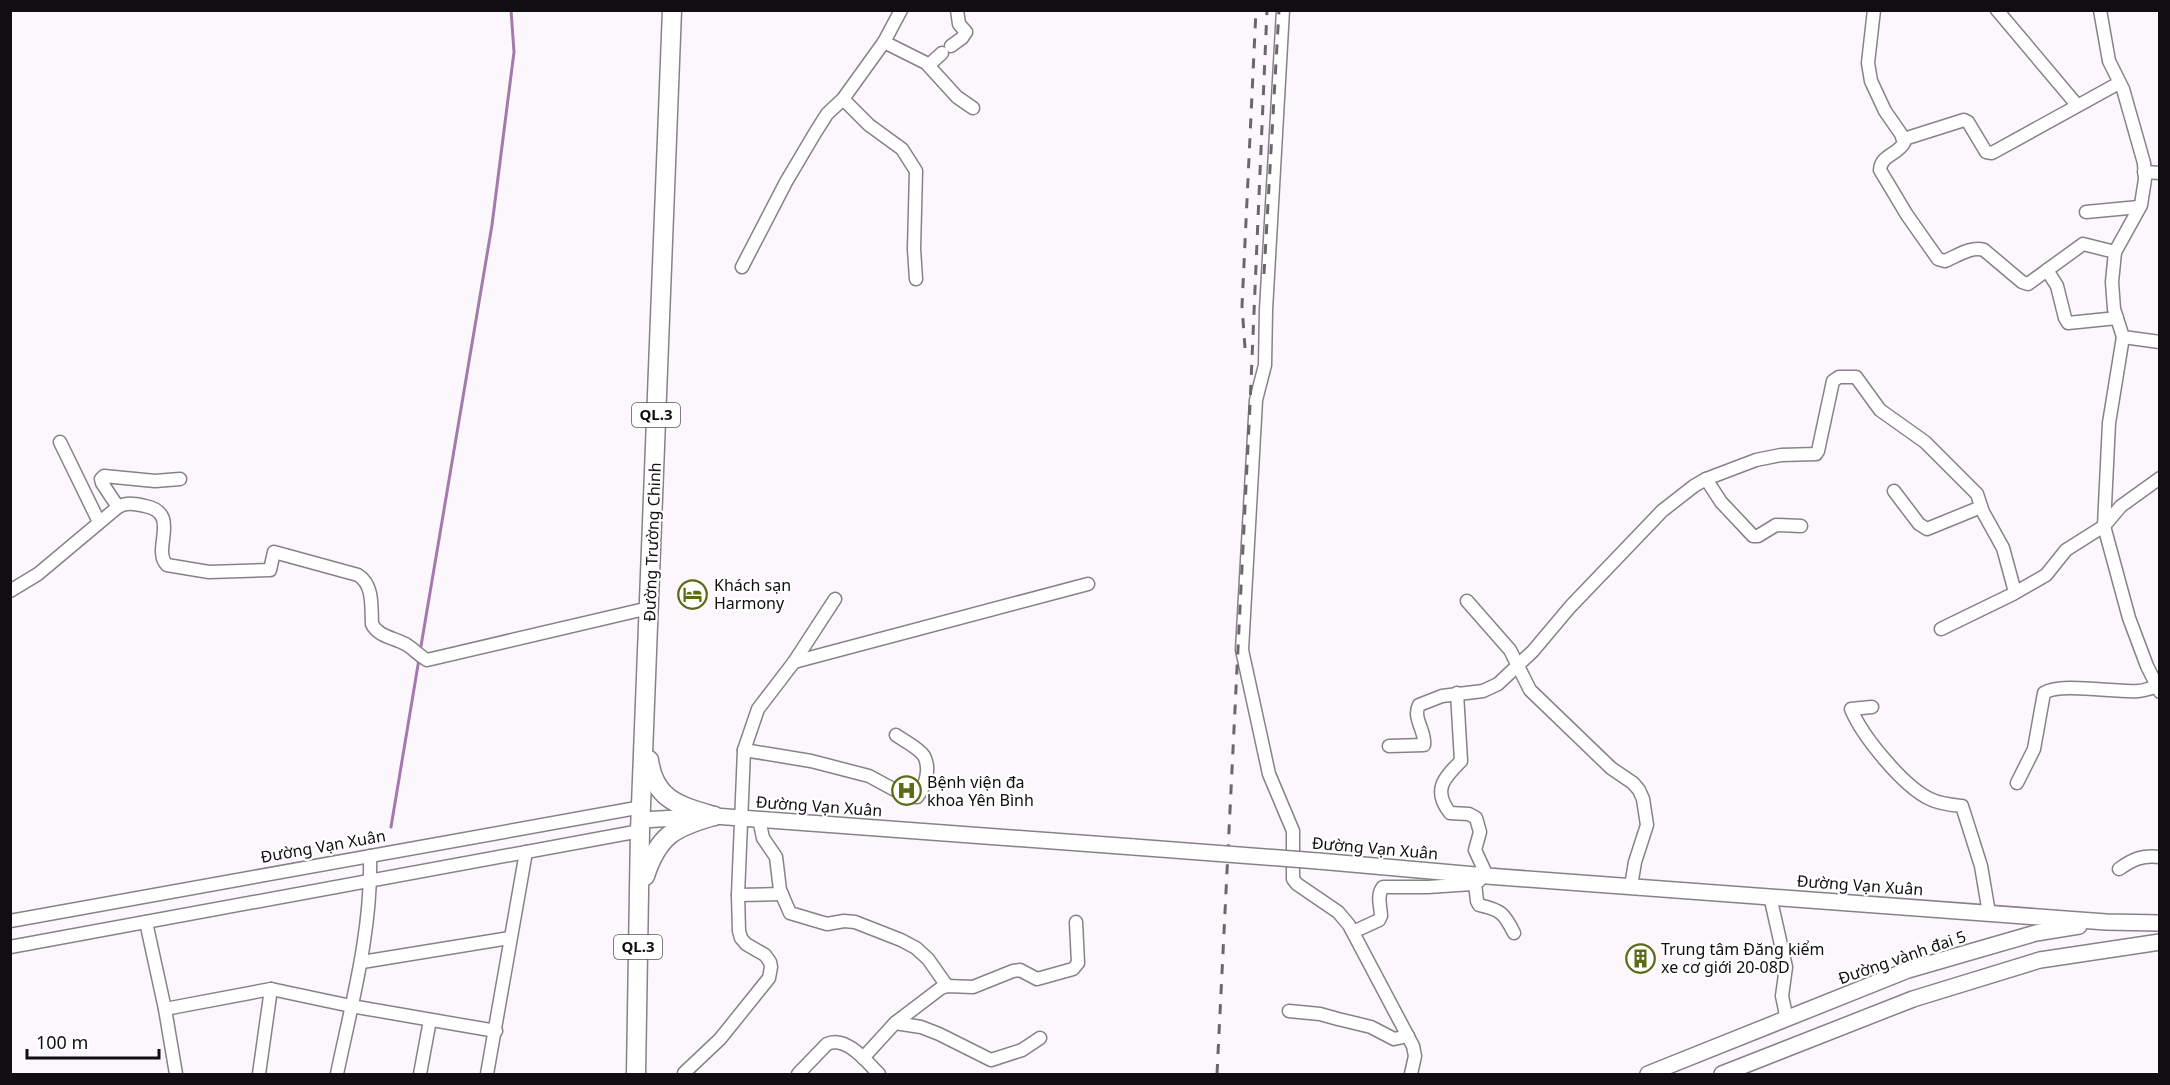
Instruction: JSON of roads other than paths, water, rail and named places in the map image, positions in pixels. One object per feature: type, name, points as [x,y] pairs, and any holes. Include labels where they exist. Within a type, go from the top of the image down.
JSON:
[{"type":"highway","name":"Đường Trường Chinh","points":[[636,1074],[641,819],[672,10]]},
{"type":"highway","points":[[646,727],[650,767],[658,789],[671,801],[683,807],[714,816]]},
{"type":"highway","points":[[639,892],[654,852],[667,837],[677,828],[714,816]]},
{"type":"main road","name":"Đường Vạn Xuân","points":[[641,819],[714,816],[759,819],[1318,861],[1480,879],[1631,886],[2106,922],[2160,923]]},
{"type":"main road","name":"Đường Vạn Xuân","points":[[2106,922],[2160,917]]},
{"type":"main road","name":"Đường vành đai 5","points":[[1648,1074],[1908,970],[2036,933],[2106,922]]},
{"type":"main road","points":[[1722,1074],[1913,999],[2040,960],[2160,942]]},
{"type":"street","points":[[742,267],[815,132],[843,99],[884,42],[901,10]]},
{"type":"street","points":[[929,65],[962,38],[966,32],[959,24],[957,10]]},
{"type":"street","points":[[1283,10],[1265,365],[1256,400],[1242,650],[1269,774],[1293,831],[1293,879],[1338,912],[1353,932],[1415,1051],[1412,1074]]},
{"type":"street","points":[[1874,10],[1869,63],[1871,81],[1885,111],[1904,138],[1902,147],[1884,159],[1880,170],[1907,216],[1938,259],[1945,261],[1972,249],[1984,250],[2022,282],[2028,284],[2083,244],[2115,252]]},
{"type":"street","points":[[1997,10],[2077,105]]},
{"type":"street","points":[[2018,783],[2034,749],[2046,690],[2061,688],[2158,690],[2129,618],[2104,526],[2109,423],[2123,337],[2114,309],[2112,282],[2115,252],[2143,199],[2144,162],[2120,83],[2109,61],[2100,10]]},
{"type":"street","points":[[884,42],[929,65],[957,97],[973,108]]},
{"type":"street","points":[[1904,138],[1964,120],[1968,122],[1989,154],[2120,83]]},
{"type":"street","points":[[843,99],[869,125],[902,150],[916,171],[914,249],[916,279]]},
{"type":"street","points":[[2144,172],[2160,173]]},
{"type":"street","points":[[2085,212],[2139,207]]},
{"type":"street","points":[[2048,270],[2057,286],[2068,323],[2117,318]]},
{"type":"street","points":[[2123,337],[2160,342]]},
{"type":"street","points":[[1389,746],[1424,745],[1425,739],[1416,713],[1419,705],[1442,696],[1492,688],[1533,651],[1595,580],[1662,511],[1706,479],[1768,456],[1816,454],[1833,381],[1839,377],[1851,376],[1859,380],[1880,410],[1916,435],[1977,494],[1981,507],[2000,540],[2015,592]]},
{"type":"street","points":[[60,442],[99,522]]},
{"type":"street","points":[[117,507],[102,483],[101,478],[104,476],[155,481],[180,479]]},
{"type":"street","points":[[1941,629],[2046,575],[2066,550],[2104,526],[2121,507],[2160,478]]},
{"type":"street","points":[[1706,479],[1721,502],[1753,536],[1758,537],[1776,525],[1801,525]]},
{"type":"street","points":[[1894,491],[1919,524],[1927,530],[1981,507]]},
{"type":"street","points":[[10,591],[38,574],[117,507],[132,504],[153,507],[158,510],[164,520],[163,560],[167,566],[209,572],[270,570],[274,552],[358,575],[365,579],[369,586],[372,624],[375,630],[405,644],[420,657],[433,660],[649,608]]},
{"type":"street","points":[[794,662],[1088,584]]},
{"type":"street","points":[[684,1073],[720,1039],[769,978],[770,962],[765,955],[746,944],[741,938],[738,895],[744,750],[758,709],[794,662],[836,599]]},
{"type":"street","points":[[1467,601],[1510,650],[1530,690],[1611,768],[1639,790],[1643,799],[1647,825],[1635,862],[1631,886]]},
{"type":"street","points":[[1457,693],[1461,761],[1441,785],[1440,791],[1450,813],[1469,814],[1476,818],[1479,832],[1475,850],[1480,879],[1476,901],[1479,905],[1502,912],[1514,933]]},
{"type":"street","points":[[1872,707],[1851,709],[1895,772],[1931,799],[1962,806],[1981,866],[1989,913]]},
{"type":"street","points":[[744,750],[811,761],[869,776],[906,796],[916,798],[926,781],[923,756],[896,735]]},
{"type":"street","name":"Đường Vạn Xuân","points":[[10,947],[526,852],[641,819]]},
{"type":"street","name":"Đường Vạn Xuân","points":[[10,921],[370,856],[641,819]]},
{"type":"street","points":[[759,819],[763,838],[776,857],[782,894],[790,913],[827,924],[855,922],[916,948],[928,959],[947,986]]},
{"type":"street","points":[[488,1074],[526,852]]},
{"type":"street","points":[[337,1074],[362,962],[370,880],[370,856]]},
{"type":"street","points":[[2119,869],[2132,859],[2142,856],[2160,857]]},
{"type":"street","points":[[1353,932],[1379,920],[1381,916],[1379,897],[1383,887],[1428,887],[1480,879]]},
{"type":"street","points":[[738,895],[782,894]]},
{"type":"street","points":[[1770,896],[1786,967],[1782,996],[1786,1015]]},
{"type":"street","points":[[146,922],[176,1074]]},
{"type":"street","points":[[863,1058],[895,1023],[941,988],[947,986],[973,987],[1013,971],[1020,970],[1037,979],[1073,969],[1078,963],[1076,922]]},
{"type":"street","points":[[362,962],[510,938]]},
{"type":"street","points":[[165,1009],[271,989],[351,1006],[495,1031]]},
{"type":"street","points":[[259,1074],[271,989]]},
{"type":"street","points":[[1289,1011],[1338,1018],[1371,1028],[1394,1039],[1408,1036]]},
{"type":"street","points":[[420,1074],[430,1020]]},
{"type":"street","points":[[895,1023],[939,1034],[991,1060],[1022,1050],[1040,1038]]},
{"type":"street","points":[[798,1074],[828,1044],[834,1041],[840,1041],[863,1058],[879,1074]]},
{"type":"waterway","points":[[420,652],[492,225],[514,52],[511,10]]},
{"type":"waterway","points":[[391,827],[419,659]]},
{"type":"railway","points":[[1245,348],[1242,306],[1256,10]]},
{"type":"railway","points":[[1217,1074],[1267,10]]},
{"type":"railway","points":[[1264,274],[1279,10]]},
{"type":"place","name":"Khách sạn Harmony","points":[[693,594]]},
{"type":"place","name":"Bệnh viện đa khoa Yên Bình","points":[[906,791]]},
{"type":"place","name":"Trung tâm Đăng kiểm xe cơ giới 20-08D","points":[[1640,958]]}]
